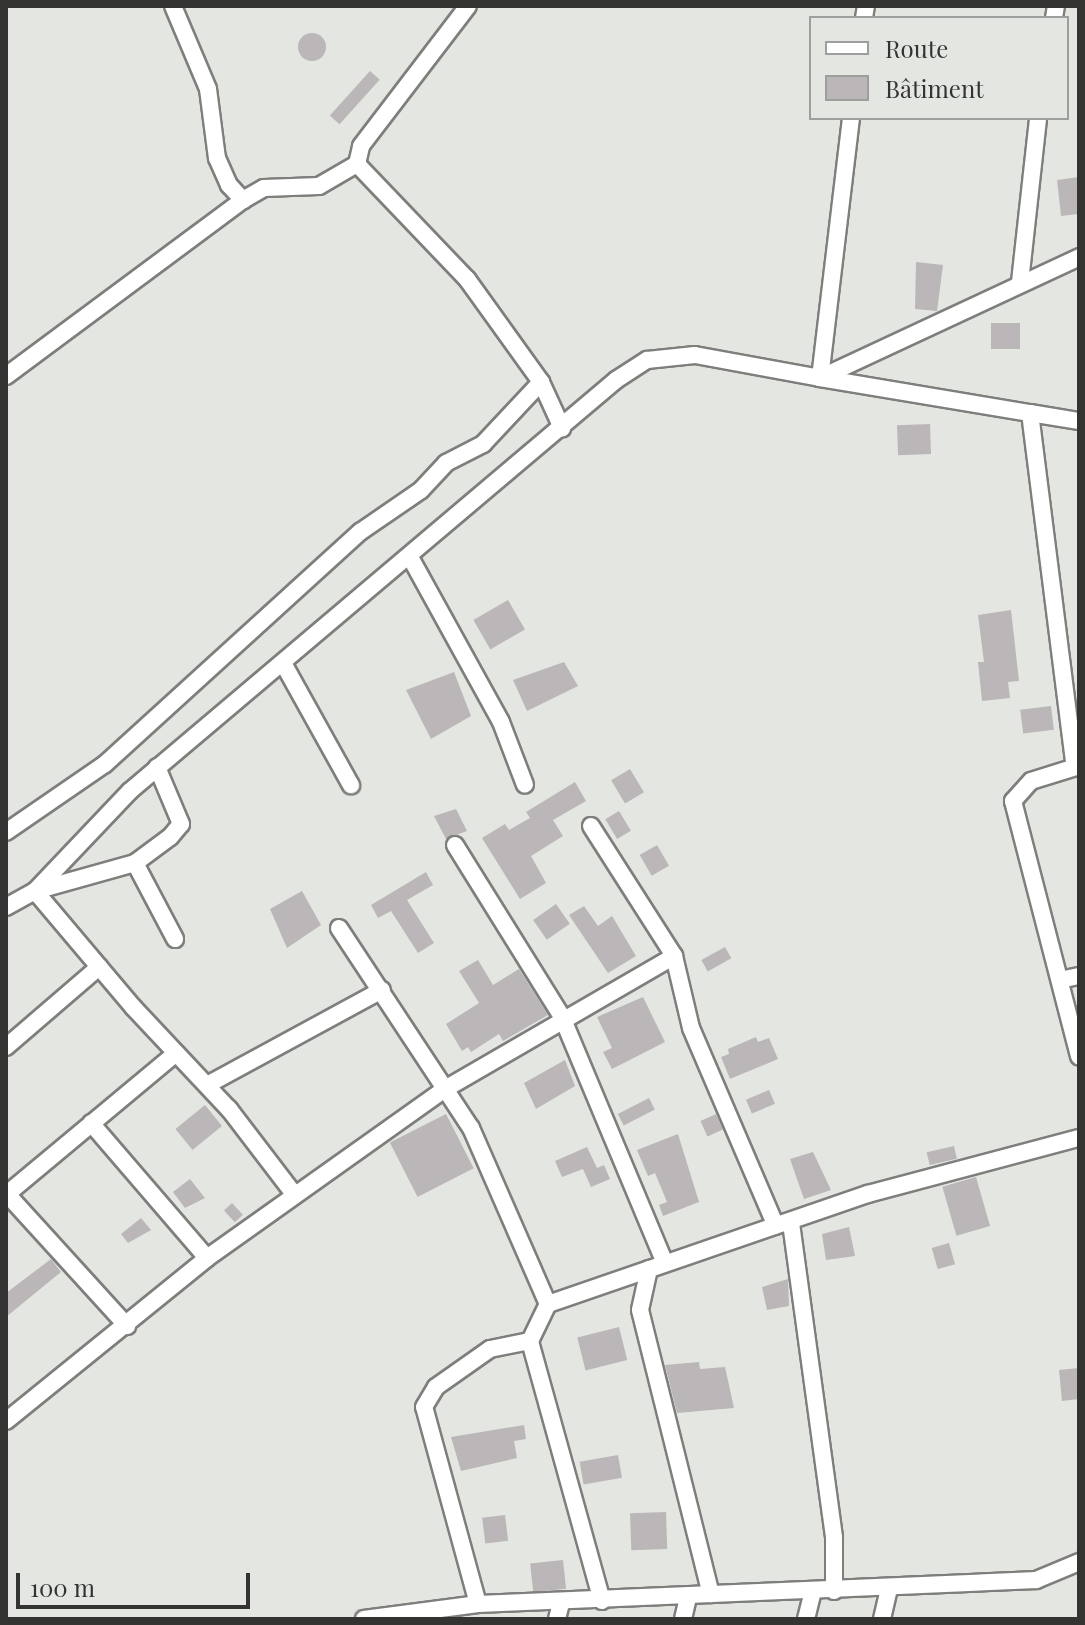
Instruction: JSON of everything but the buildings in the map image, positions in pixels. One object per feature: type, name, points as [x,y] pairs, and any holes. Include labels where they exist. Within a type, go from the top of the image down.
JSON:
[{"type":"street","points":[[173,6],[208,89],[217,158],[229,185],[243,200]]},
{"type":"street","points":[[6,376],[243,200],[264,188],[319,186],[357,164],[361,146],[468,6]]},
{"type":"street","points":[[820,378],[851,120]]},
{"type":"street","points":[[1020,282],[1038,120]]},
{"type":"street","points":[[357,164],[467,279],[541,382],[562,428]]},
{"type":"street","points":[[820,378],[1079,257]]},
{"type":"street","points":[[35,891],[157,767],[647,360],[695,355],[1079,421]]},
{"type":"street","points":[[6,832],[105,764],[360,532],[421,490],[446,463],[483,444],[541,382]]},
{"type":"street","points":[[1030,413],[1077,767],[1031,781],[1013,801],[1079,1057]]},
{"type":"street","points":[[410,557],[501,722],[525,785]]},
{"type":"street","points":[[283,663],[351,785]]},
{"type":"street","points":[[6,907],[35,891],[135,863],[181,824],[157,767]]},
{"type":"street","points":[[591,826],[674,956],[691,1028],[784,1224],[834,1538],[834,1591]]},
{"type":"street","points":[[455,845],[562,1017],[657,1266],[640,1310],[711,1594]]},
{"type":"street","points":[[135,863],[175,939]]},
{"type":"street","points":[[35,891],[99,967],[207,1085],[294,1194]]},
{"type":"street","points":[[339,928],[471,1128],[548,1304]]},
{"type":"street","points":[[7,1419],[92,1348],[127,1326],[207,1258],[445,1089],[562,1017],[674,956]]},
{"type":"street","points":[[6,1047],[99,967]]},
{"type":"street","points":[[1060,980],[1079,976]]},
{"type":"street","points":[[207,1085],[382,990]]},
{"type":"street","points":[[127,1326],[7,1193],[176,1053]]},
{"type":"street","points":[[91,1123],[207,1258]]},
{"type":"street","points":[[602,1601],[530,1341],[548,1304],[971,1163],[1079,1138]]},
{"type":"street","points":[[478,1604],[424,1407],[436,1387],[490,1349],[530,1341]]},
{"type":"street","points":[[364,1619],[478,1604],[559,1611],[602,1601],[1036,1580],[1079,1562]]},
{"type":"street","points":[[882,1619],[889,1589]]},
{"type":"street","points":[[806,1619],[813,1591]]},
{"type":"street","points":[[683,1619],[688,1597]]}]
